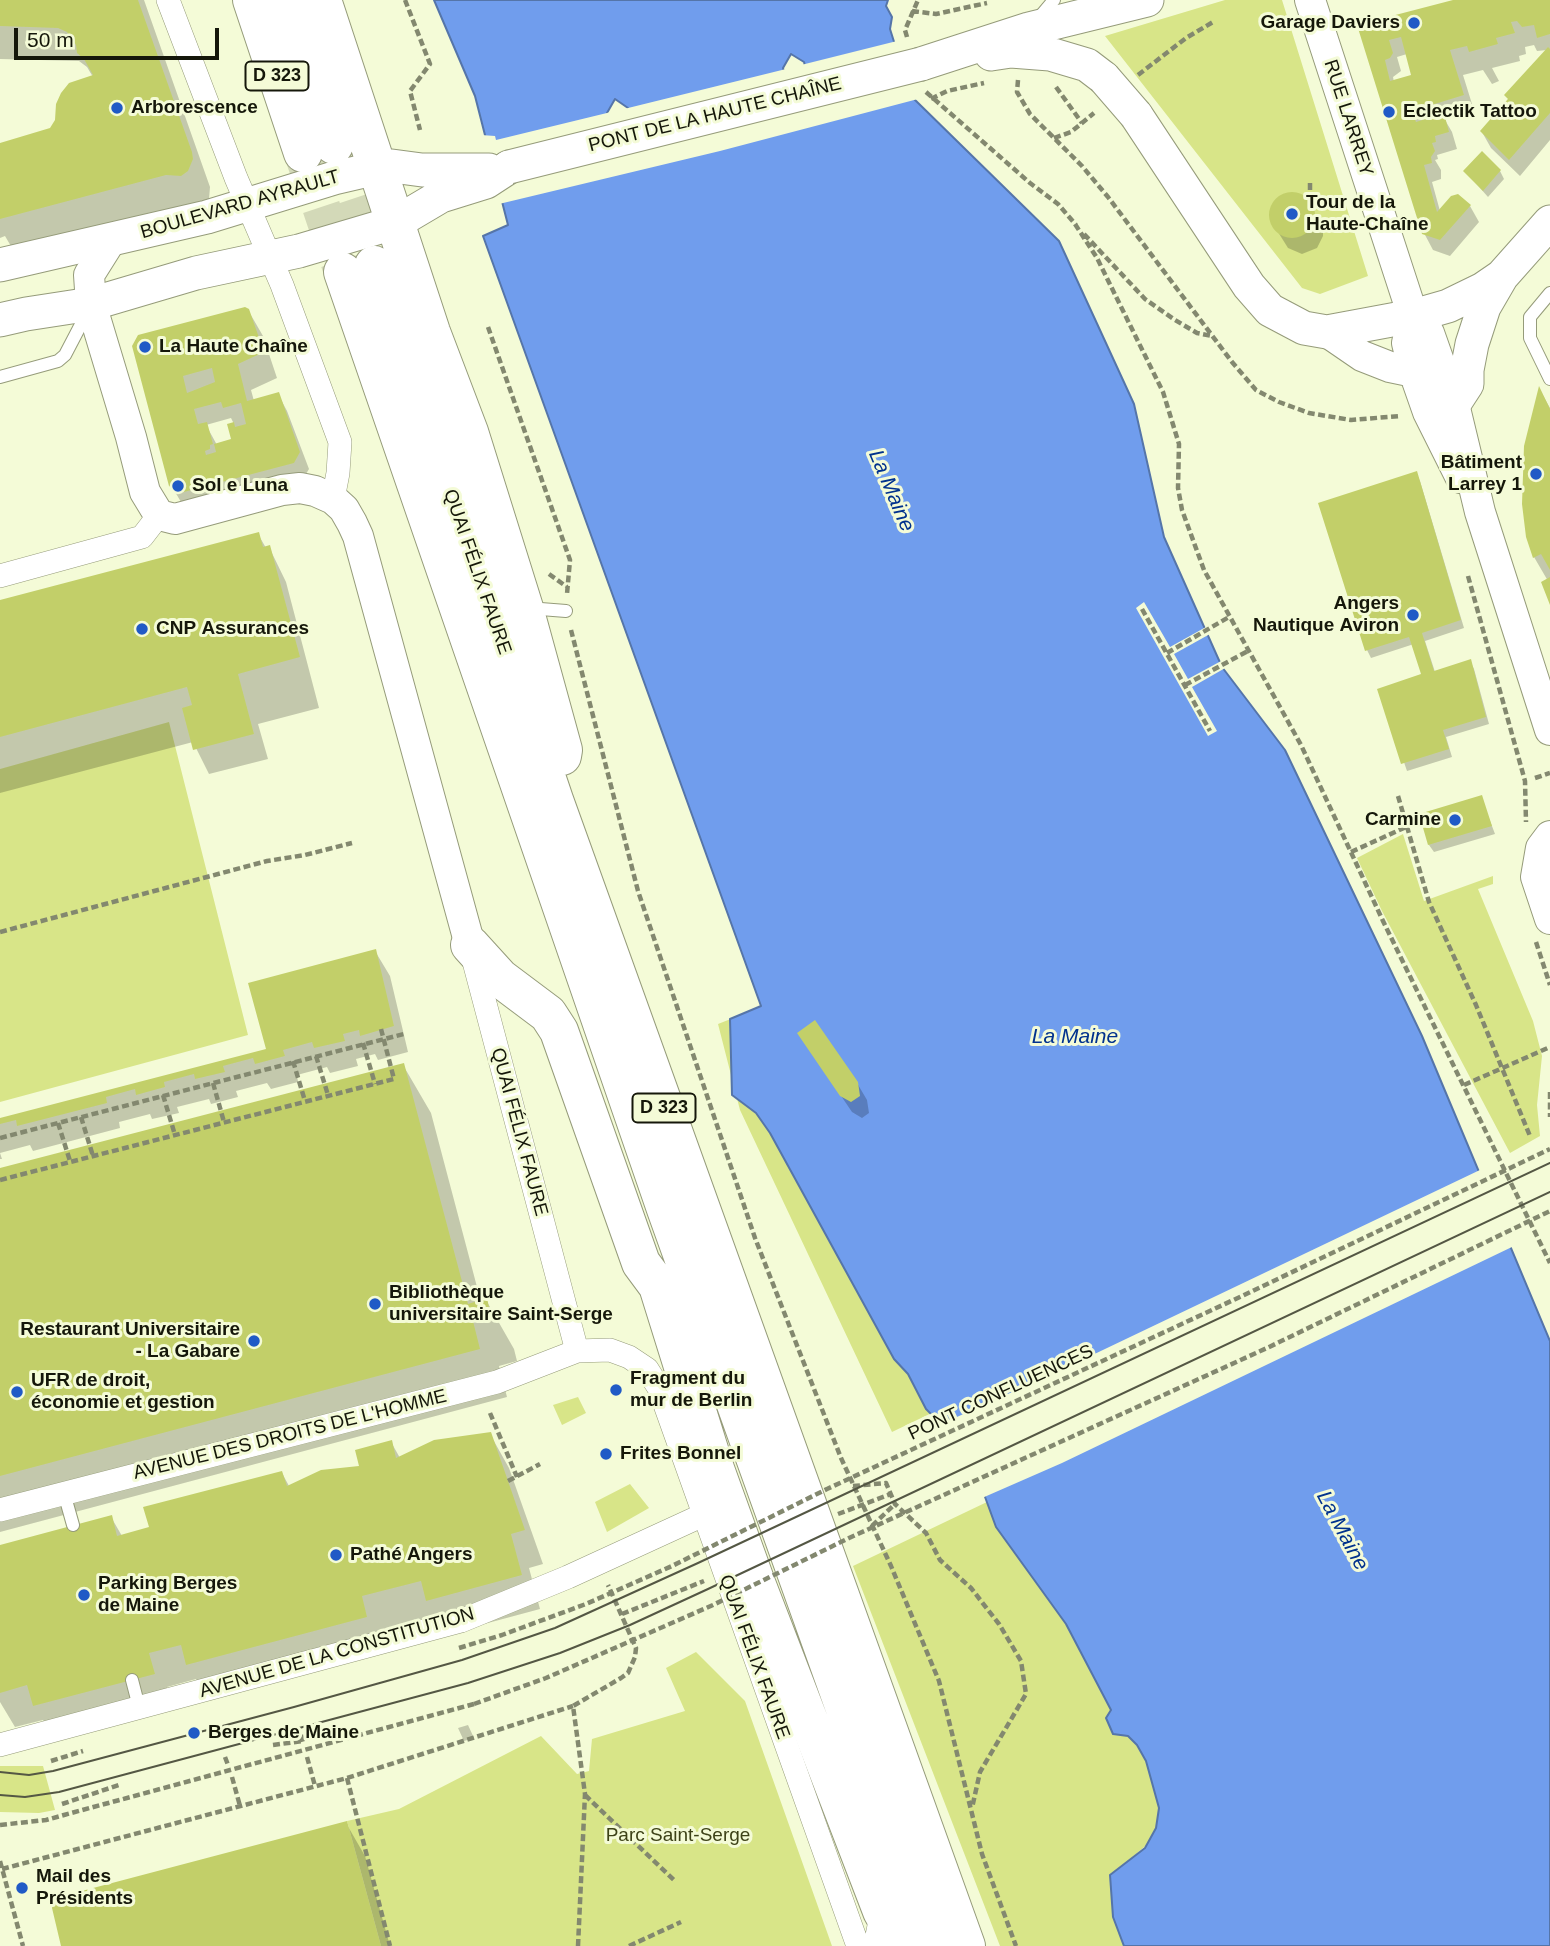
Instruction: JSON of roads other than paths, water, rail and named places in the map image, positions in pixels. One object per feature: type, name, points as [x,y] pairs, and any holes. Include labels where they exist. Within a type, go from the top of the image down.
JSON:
[{"type":"highway","name":"D 323","points":[[252,0],[318,149],[286,0]]},
{"type":"highway","points":[[323,0],[431,332],[469,432],[524,608],[563,750],[554,800]]},
{"type":"highway","name":"QUAI FÉLIX FAURE","points":[[930,1946],[666,1209],[358,269],[554,800],[966,1946]]},
{"type":"highway","points":[[470,945],[500,978],[548,1014],[559,1031],[641,1263],[658,1286],[715,1469],[879,1928],[902,1946]]},
{"type":"highway","points":[[658,1286],[666,1209]]},
{"type":"main road","points":[[928,62],[1030,29],[1147,0]]},
{"type":"main road","points":[[928,62],[1011,51],[1031,51],[1087,65],[1104,78],[1136,115],[1249,286],[1270,310],[1304,328],[1326,332],[1413,316],[1448,306],[1483,289],[1502,276]]},
{"type":"main road","name":"PONT DE LA HAUTE CHAÎNE","points":[[493,173],[928,62]]},
{"type":"main road","name":"BOULEVARD AYRAULT","points":[[0,265],[207,217],[334,177],[377,168],[392,166],[493,173]]},
{"type":"main road","points":[[0,320],[91,304],[195,273],[271,258],[397,222],[441,196],[493,173]]},
{"type":"main road","points":[[1454,404],[1467,384],[1472,344],[1484,307],[1502,276],[1550,222]]},
{"type":"street","points":[[111,240],[89,275],[91,304],[145,492],[159,516],[169,520],[181,518],[282,490],[300,488],[333,499],[340,442],[271,258],[247,204],[168,0]]},
{"type":"street","name":"RUE LARREY","points":[[1310,0],[1413,316],[1429,333],[1454,404],[1480,512],[1550,730]]},
{"type":"street","name":"RUE LARREY","points":[[1413,316],[1407,343],[1414,372],[1442,443],[1480,512]]},
{"type":"street","points":[[1326,332],[1362,356],[1390,367],[1414,372]]},
{"type":"street","name":"QUAI FÉLIX FAURE","points":[[333,499],[344,509],[358,536],[577,1350],[610,1350],[629,1357],[647,1369],[659,1388],[858,1946]]},
{"type":"street","points":[[0,576],[142,537],[159,516]]},
{"type":"street","points":[[1538,833],[1541,848],[1536,877],[1542,928]]},
{"type":"street","name":"AVENUE DES DROITS DE L'HOMME","points":[[0,1510],[497,1382],[577,1350]]},
{"type":"street","name":"AVENUE DE LA CONSTITUTION","points":[[0,1745],[461,1622],[568,1577],[703,1515]]},
{"type":"lane","points":[[1030,29],[1054,0]]},
{"type":"lane","points":[[1550,293],[1530,317],[1530,338],[1550,379]]},
{"type":"lane","points":[[0,377],[58,361],[65,355],[91,304]]},
{"type":"lane","points":[[524,608],[566,611]]},
{"type":"lane","points":[[64,1493],[73,1525]]},
{"type":"lane","points":[[132,1680],[139,1707]]},
{"type":"water","name":"La Maine","points":[[434,0],[888,0],[886,6],[892,17],[890,29],[911,96],[1059,241],[1134,404],[1164,537],[1222,667],[1285,750],[1422,1036],[1550,1341],[1550,1946],[1124,1946],[1113,1917],[1110,1875],[1145,1848],[1156,1828],[1159,1808],[1146,1761],[1128,1736],[1113,1734],[1106,1718],[1111,1710],[1066,1624],[996,1527],[958,1423],[955,1419],[934,1417],[926,1409],[908,1374],[894,1359],[770,1133],[756,1113],[732,1095],[730,1019],[761,1006],[483,236],[508,225],[475,96]],"holes":[[[791,54],[804,62],[817,111],[809,125],[795,117],[783,68]],[[615,99],[628,108],[640,157],[632,170],[618,162],[607,113]]]},
{"type":"tunnel","points":[[334,145],[374,265]]},
{"type":"tunnel","points":[[303,153],[343,272]]},
{"type":"tram line","points":[[0,1772],[29,1775],[53,1771],[462,1660],[555,1628],[1550,1163]]},
{"type":"tram line","points":[[0,1795],[25,1797],[59,1792],[468,1683],[560,1653],[708,1589],[1550,1192]]},
{"type":"place","name":"Garage Daviers","points":[[1414,23]]},
{"type":"place","name":"Arborescence","points":[[117,108]]},
{"type":"place","name":"Eclectik Tattoo","points":[[1389,112]]},
{"type":"place","name":"Tour de la Haute-Chaîne","points":[[1292,214]]},
{"type":"place","name":"La Haute Chaîne","points":[[145,347]]},
{"type":"place","name":"Bâtiment Larrey 1","points":[[1536,474]]},
{"type":"place","name":"Sol e Luna","points":[[178,486]]},
{"type":"place","name":"Angers Nautique Aviron","points":[[1413,615]]},
{"type":"place","name":"CNP Assurances","points":[[142,629]]},
{"type":"place","name":"Carmine","points":[[1455,820]]},
{"type":"place","name":"Bibliothèque universitaire Saint-Serge","points":[[375,1304]]},
{"type":"place","name":"Restaurant Universitaire - La Gabare","points":[[254,1341]]},
{"type":"place","name":"Fragment du mur de Berlin","points":[[616,1390]]},
{"type":"place","name":"UFR de droit, économie et gestion","points":[[17,1392]]},
{"type":"place","name":"Frites Bonnel","points":[[606,1454]]},
{"type":"place","name":"Pathé Angers","points":[[336,1555]]},
{"type":"place","name":"Parking Berges de Maine","points":[[84,1595]]},
{"type":"place","name":"Berges de Maine","points":[[194,1733]]},
{"type":"place","name":"Mail des Présidents","points":[[22,1888]]},
{"type":"park label","name":"Parc Saint-Serge","points":[[678,1836]]}]
